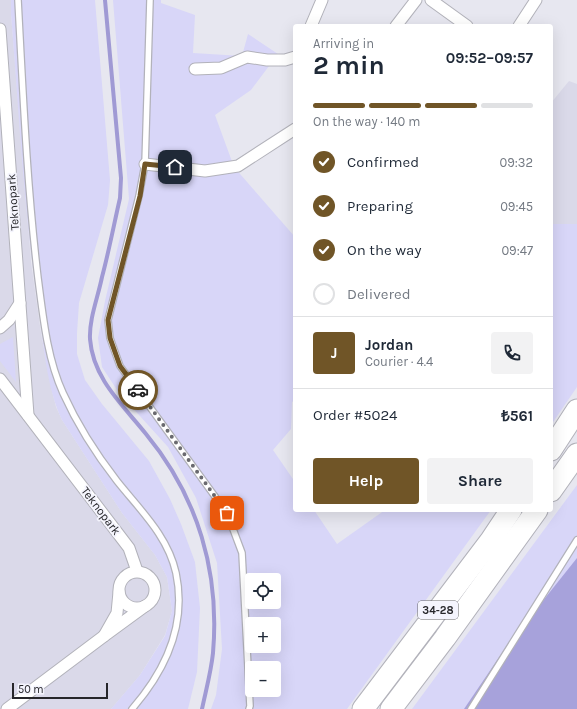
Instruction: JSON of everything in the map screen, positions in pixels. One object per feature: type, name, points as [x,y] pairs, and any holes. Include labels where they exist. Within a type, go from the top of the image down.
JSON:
[{"type":"highway","points":[[553,447],[577,410]]},
{"type":"highway","points":[[553,488],[577,454]]},
{"type":"highway","name":"34-28","points":[[363,709],[491,540],[510,512]]},
{"type":"highway","name":"34-28","points":[[391,709],[445,638],[536,512]]},
{"type":"street","points":[[312,24],[322,0]]},
{"type":"street","points":[[398,24],[416,0]]},
{"type":"street","points":[[430,0],[464,24]]},
{"type":"street","points":[[520,24],[536,0]]},
{"type":"street","name":"Teknopark","points":[[0,29],[28,415]]},
{"type":"street","points":[[195,69],[221,68],[247,57],[268,60],[286,60],[293,58]]},
{"type":"street","points":[[145,164],[205,171],[238,166],[293,130]]},
{"type":"street","points":[[0,328],[8,320],[20,303]]},
{"type":"street","name":"Teknopark","points":[[0,379],[129,548],[137,571]]},
{"type":"street","points":[[6,709],[149,604],[155,594],[154,583],[147,574],[137,571],[125,576],[120,587],[117,613],[104,636]]},
{"type":"street","points":[[120,587],[122,599],[131,607],[137,608],[149,604]]},
{"type":"lane","points":[[18,0],[32,229],[42,305],[52,360],[62,392],[80,425],[116,480],[162,538],[170,554],[176,573],[179,593],[178,619],[175,637],[158,675],[132,709]]},
{"type":"lane","points":[[150,0],[145,164],[140,196],[108,320],[110,338],[120,366],[227,513],[242,553],[249,709]]},
{"type":"lane","points":[[471,709],[577,540]]},
{"type":"shaded area","points":[[0,0],[11,0],[31,262],[41,333],[56,407],[62,420],[122,513],[155,555],[167,577],[172,611],[165,635],[140,675],[111,709],[0,709]]},
{"type":"shaded area","points":[[11,0],[95,0],[110,180],[108,205],[79,303],[77,354],[85,380],[102,404],[149,461],[170,499],[195,562],[200,608],[197,672],[188,709],[111,709],[140,675],[165,636],[172,611],[167,577],[155,555],[122,513],[62,420],[49,381],[29,239],[19,126]]},
{"type":"shaded area","points":[[113,0],[161,0],[161,3],[195,15],[193,53],[242,56],[248,34],[278,54],[251,90],[215,115],[234,167],[293,235],[293,401],[291,429],[273,450],[293,479],[293,512],[315,512],[337,544],[382,512],[490,512],[347,709],[211,709],[216,695],[222,649],[217,563],[196,498],[168,447],[119,393],[102,367],[98,338],[105,301],[129,199]]},
{"type":"shaded area","points":[[569,81],[577,84],[577,224],[553,224],[553,101]]},
{"type":"shaded area","points":[[553,224],[577,224],[577,387],[553,422]]},
{"type":"shaded area","points":[[13,337],[16,382],[0,361],[0,344]]},
{"type":"shaded area","points":[[577,485],[577,709],[412,709]]},
{"type":"shaded area","points":[[577,558],[577,709],[464,709],[506,647]]},
{"type":"waterway","points":[[105,0],[121,178],[120,198],[92,316],[90,339],[92,353],[103,379],[110,391],[164,458],[179,483],[192,510],[202,537],[209,565],[213,593],[214,623],[213,653],[202,709]]},
{"type":"way so far","points":[[138,390],[227,513]]},
{"type":"route","points":[[138,390],[120,366],[110,338],[108,320],[140,196],[145,164],[175,167]]}]
